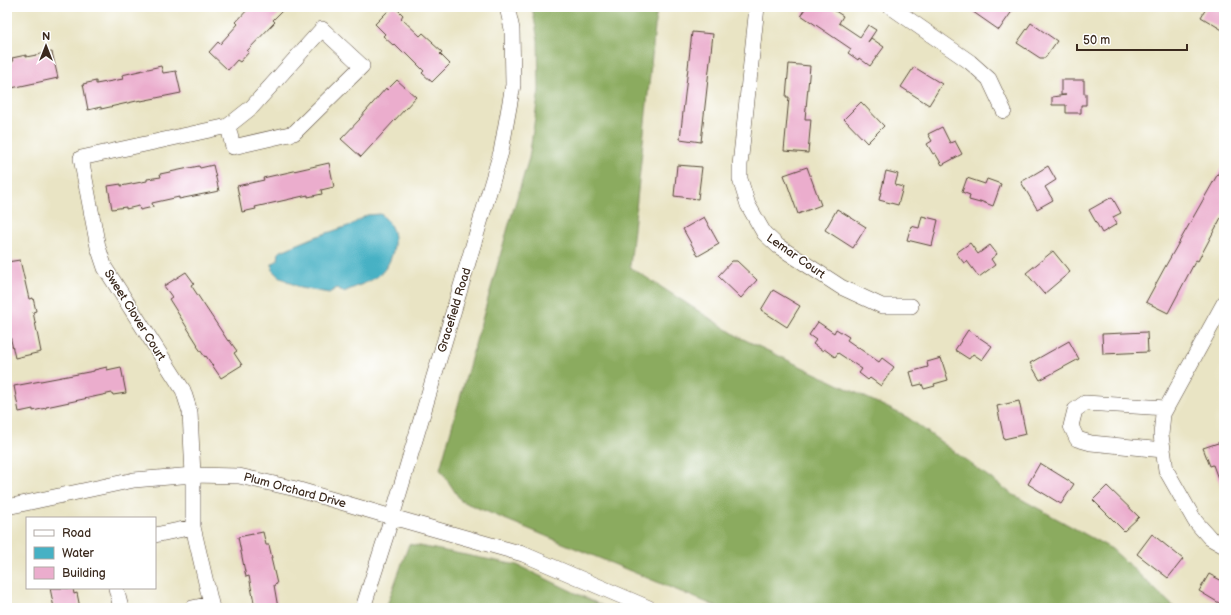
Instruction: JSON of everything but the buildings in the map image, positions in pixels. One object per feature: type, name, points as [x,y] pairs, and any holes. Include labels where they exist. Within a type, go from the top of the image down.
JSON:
[{"type":"street","name":"Gracefield Road","points":[[363,608],[392,517],[501,152],[513,85],[512,29],[507,7]]},
{"type":"street","name":"Lemar Court","points":[[757,7],[740,165],[740,178],[748,205],[764,233],[778,246],[841,287],[882,306],[911,306]]},
{"type":"street","points":[[892,7],[975,66],[989,79],[1004,111]]},
{"type":"street","name":"Sweet Clover Court","points":[[193,475],[190,412],[183,390],[105,268],[98,247],[81,158],[228,126],[252,107],[322,29],[362,66],[294,133],[233,147],[228,126]]},
{"type":"street","points":[[1224,303],[1163,414],[1161,435],[1166,470],[1195,521],[1210,538],[1224,546]]},
{"type":"street","points":[[1164,450],[1091,443],[1077,439],[1071,426],[1075,410],[1085,403],[1166,408]]},
{"type":"street","name":"Plum Orchard Drive","points":[[7,507],[134,480],[193,475],[239,476],[296,488],[522,554],[649,608]]},
{"type":"street","points":[[192,608],[211,606],[193,527],[193,475]]},
{"type":"street","points":[[156,535],[193,527]]},
{"type":"street","points":[[116,589],[121,608]]},
{"type":"green space","points":[[532,7],[657,7],[630,267],[739,337],[907,417],[1012,494],[1112,549],[1175,608],[720,608],[461,501],[440,469],[529,158],[539,90],[538,40]]},
{"type":"green space","points":[[409,544],[517,565],[607,608],[386,608]]},
{"type":"water","points":[[381,214],[392,229],[394,235],[394,248],[387,267],[383,272],[371,280],[344,292],[337,288],[329,293],[300,288],[278,276],[273,271],[272,264],[278,260],[279,252],[315,237],[351,225],[367,215]]}]
